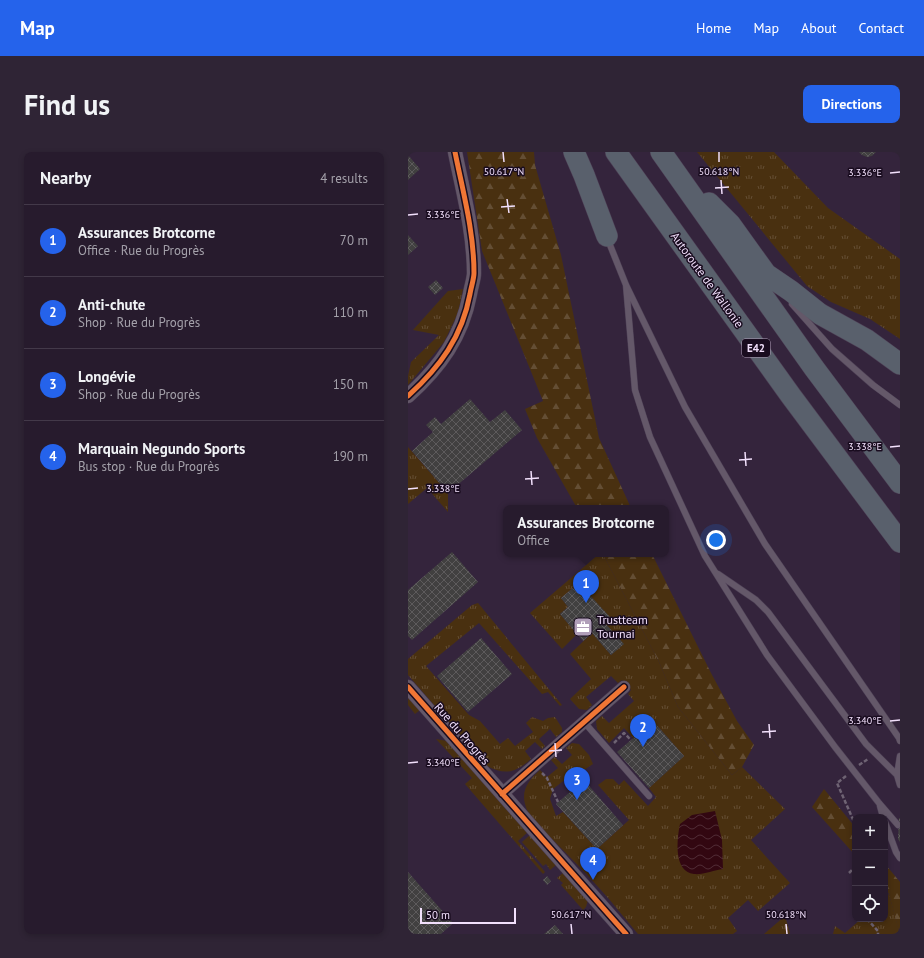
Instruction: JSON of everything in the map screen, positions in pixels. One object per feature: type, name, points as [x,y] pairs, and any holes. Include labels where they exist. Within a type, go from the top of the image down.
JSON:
[{"type":"highway","points":[[574,152],[607,236]]},
{"type":"highway","name":"Autoroute de Wallonie","points":[[616,152],[791,396],[900,542]]},
{"type":"highway","points":[[661,152],[814,368],[900,483]]},
{"type":"highway","points":[[673,170],[730,224],[766,274],[791,291],[820,314],[867,340],[900,364]]},
{"type":"street","points":[[408,396],[438,366],[454,341],[467,312],[474,274],[471,236],[455,152]]},
{"type":"street","name":"Rue du Progrès","points":[[408,686],[626,934]]},
{"type":"street","points":[[502,794],[624,687]]},
{"type":"lane","points":[[607,236],[626,285],[685,407],[765,544],[900,741]]},
{"type":"lane","points":[[766,274],[832,349],[873,385],[900,405]]},
{"type":"lane","points":[[626,285],[635,390],[653,444],[706,556],[766,655],[878,803],[898,825]]},
{"type":"lane","points":[[715,572],[756,600],[768,612],[866,744],[897,775]]},
{"type":"lane","points":[[584,722],[649,796]]},
{"type":"lane","points":[[900,756],[897,775],[900,786]]},
{"type":"lane","points":[[878,803],[882,814]]},
{"type":"lane","points":[[888,830],[896,852],[900,858]]},
{"type":"path","points":[[535,765],[546,778],[558,802]]},
{"type":"path","points":[[849,873],[852,870]]},
{"type":"path","points":[[870,922],[879,933]]},
{"type":"green space","points":[[467,152],[534,152],[535,165],[561,255],[599,438],[630,505],[575,505],[537,438],[525,409],[543,401],[482,251]]},
{"type":"green space","points":[[697,152],[774,152],[828,208],[900,259],[900,339],[870,319],[831,302],[807,286]]},
{"type":"green space","points":[[463,289],[458,313],[444,342],[408,385],[411,362],[439,335],[413,330],[448,291]]},
{"type":"green space","points":[[408,447],[448,493],[448,512],[427,488],[408,504]]},
{"type":"green space","points":[[595,557],[605,557],[659,662],[678,707],[732,775],[742,767],[785,809],[751,840],[790,883],[758,911],[748,900],[728,918],[737,931],[733,934],[638,934],[610,900],[529,814],[524,799],[527,785],[540,770],[547,777],[558,768],[551,760],[555,757],[562,764],[572,755],[566,748],[572,743],[579,744],[589,755],[593,764],[578,774],[571,775],[553,789],[550,799],[556,816],[563,812],[597,849],[629,820],[598,785],[606,779],[613,779],[619,785],[624,780],[648,806],[656,797],[649,788],[684,756],[653,721],[633,738],[624,728],[609,743],[597,729],[596,721],[602,716],[609,723],[634,701],[628,694],[631,690],[622,680],[618,683],[611,676],[586,697],[592,705],[587,710],[579,709],[570,699],[591,679],[570,654],[592,633],[611,655],[623,644],[604,622],[609,617],[586,591],[580,596],[573,588],[561,598],[568,607],[560,614],[577,634],[562,649],[530,613]]},
{"type":"green space","points":[[605,557],[653,557],[711,673],[737,721],[754,745],[742,767],[732,775],[678,707],[659,662]]},
{"type":"green space","points":[[478,603],[562,705],[560,706],[548,692],[542,694],[479,623],[426,666],[469,715],[480,721],[500,744],[508,738],[515,746],[533,732],[526,723],[532,717],[543,721],[548,718],[555,717],[562,728],[562,732],[556,737],[550,729],[539,739],[545,746],[542,749],[535,742],[525,751],[531,759],[515,770],[505,772],[487,766],[408,675],[408,659],[472,605]]},
{"type":"green space","points":[[408,696],[420,710],[415,714],[408,705]]},
{"type":"green space","points":[[436,739],[447,741],[528,832],[518,841],[545,872],[543,874],[465,784],[472,778]]},
{"type":"green space","points":[[824,789],[852,823],[852,852],[812,807]]},
{"type":"green space","points":[[530,835],[556,865],[550,870],[546,864],[543,866],[522,842]]},
{"type":"green space","points":[[888,868],[900,882],[900,930],[898,928],[889,894]]},
{"type":"green space","points":[[564,872],[588,900],[586,907],[583,910],[561,885],[563,883],[557,878]]},
{"type":"green space","points":[[889,894],[900,934],[833,934],[835,926],[845,933],[858,922],[888,922]]},
{"type":"green space","points":[[785,916],[789,934],[764,934]]},
{"type":"water","points":[[715,811],[722,840],[723,869],[697,874],[687,872],[680,861],[678,854],[680,824],[692,815]]},
{"type":"building","points":[[859,152],[876,152],[872,156],[867,157]]},
{"type":"building","points":[[408,155],[420,169],[408,180]]},
{"type":"building","points":[[408,235],[418,246],[408,255]]},
{"type":"building","points":[[436,280],[443,288],[435,295],[428,287]]},
{"type":"building","points":[[470,399],[490,422],[505,410],[522,430],[448,493],[412,451],[433,432],[426,425],[435,417],[441,424]]},
{"type":"building","points":[[452,552],[478,582],[412,640],[408,636],[408,590]]},
{"type":"building","points":[[573,588],[580,596],[586,591],[610,617],[604,622],[624,644],[611,655],[592,633],[583,641],[560,614],[568,607],[561,598]]},
{"type":"building","points":[[481,638],[512,674],[468,712],[437,676]]},
{"type":"building","points":[[653,721],[684,756],[649,788],[617,752]]},
{"type":"building","points":[[584,780],[623,825],[597,849],[556,804]]},
{"type":"building","points":[[900,818],[900,842],[898,839]]},
{"type":"building","points":[[408,872],[453,923],[441,934],[408,934]]},
{"type":"building","points":[[547,876],[551,881],[547,885],[543,880]]},
{"type":"building","points":[[555,925],[563,934],[544,934]]},
{"type":"cycle path","points":[[408,396],[440,362],[455,338],[466,310],[474,278],[474,258],[470,227],[455,152]]},
{"type":"cycle path","points":[[408,687],[626,934]]},
{"type":"cycle path","points":[[502,794],[624,687]]},
{"type":"place","name":"Assurances Brotcorne","points":[[586,603]]},
{"type":"place","name":"Trustteam Tournai","points":[[583,627]]},
{"type":"place","name":"Anti-chute","points":[[643,747]]},
{"type":"place","name":"Longévie","points":[[577,800]]},
{"type":"place","name":"Marquain Negundo Sports","points":[[593,880]]}]
